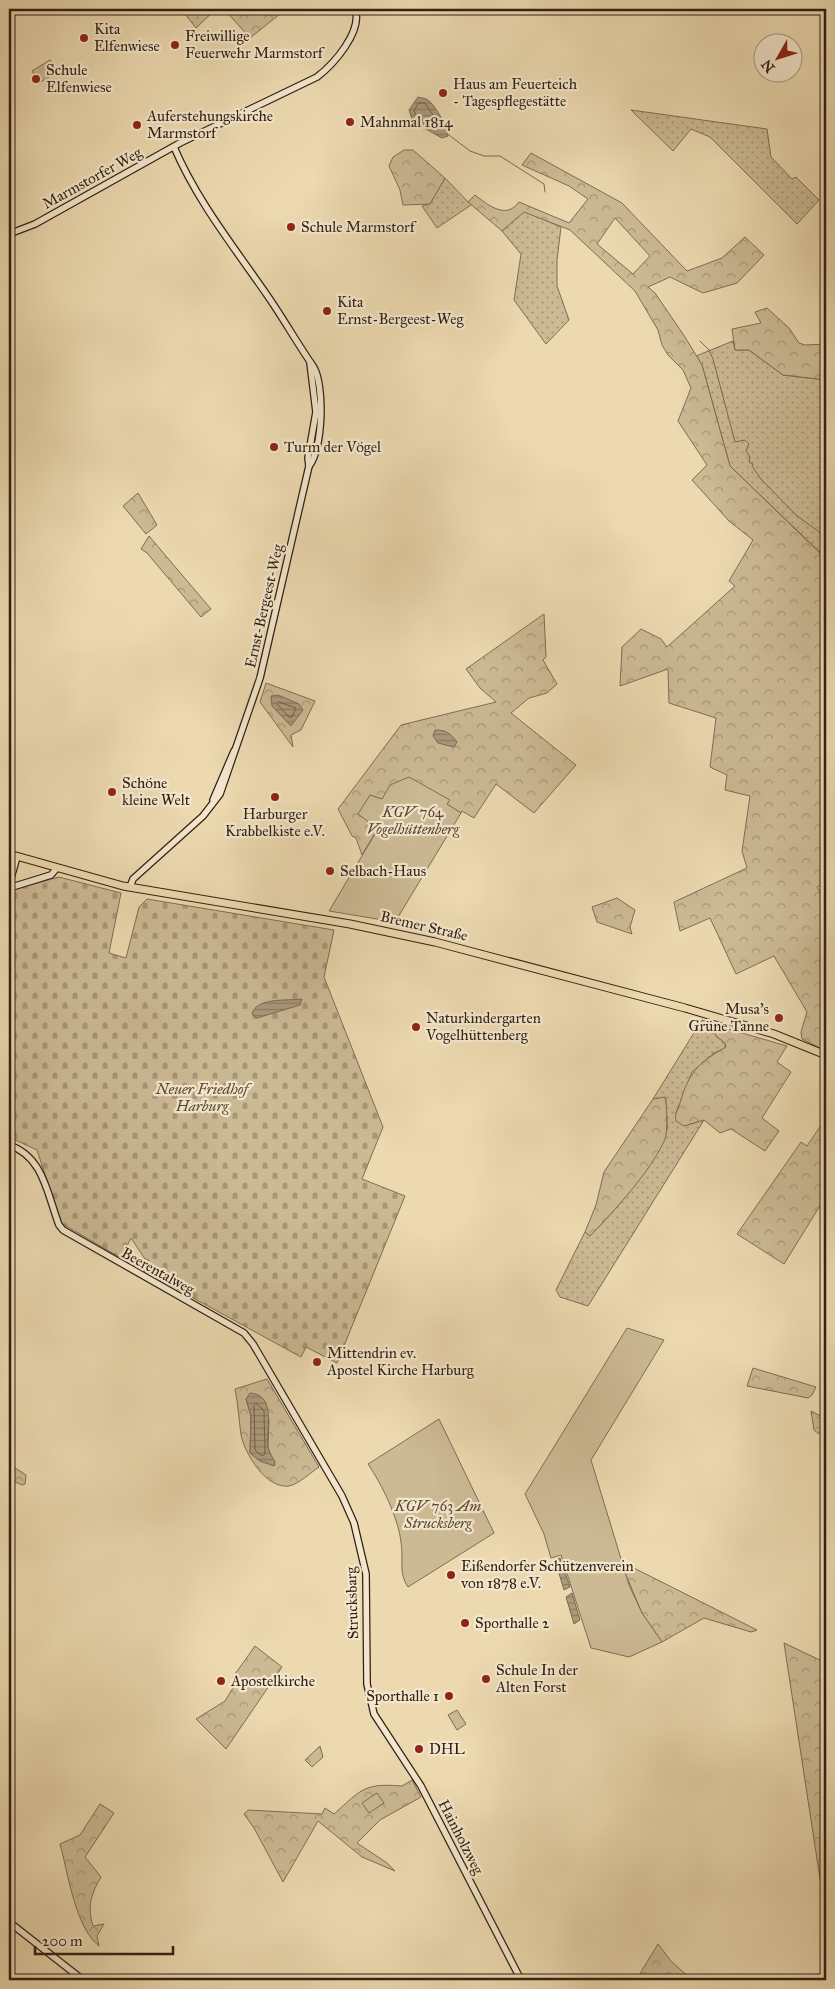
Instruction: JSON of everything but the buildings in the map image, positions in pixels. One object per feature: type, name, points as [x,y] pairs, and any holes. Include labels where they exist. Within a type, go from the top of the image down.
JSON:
[{"type":"main road","name":"Bremer Straße","points":[[9,854],[130,887],[350,924],[420,938],[691,1010],[774,1034],[826,1055]]},
{"type":"street","name":"Marmstorfer Weg","points":[[9,234],[34,224],[174,147],[317,77],[333,62],[356,27],[355,9]]},
{"type":"street","name":"Ernst-Bergeest-Weg","points":[[130,887],[133,879],[202,817],[212,805],[230,757],[235,750],[260,678],[309,466],[315,451],[321,411],[318,383],[313,366],[290,328],[194,189],[174,147]]},
{"type":"street","points":[[9,886],[17,857]]},
{"type":"street","points":[[9,886],[51,875],[57,868]]},
{"type":"street","name":"Beerentalweg","points":[[9,1145],[30,1156],[43,1181],[59,1225],[64,1230],[249,1338],[297,1420]]},
{"type":"street","name":"Strucksbarg","points":[[297,1420],[348,1508],[361,1547],[366,1574],[367,1684],[372,1710]]},
{"type":"street","name":"Hainholzweg","points":[[372,1710],[421,1786],[521,1980]]},
{"type":"street","points":[[9,1922],[83,1980]]},
{"type":"green space","points":[[181,9],[216,9],[196,28]]},
{"type":"green space","points":[[224,9],[286,9],[250,38]]},
{"type":"green space","points":[[50,60],[57,72],[39,83],[32,71]]},
{"type":"green space","points":[[631,110],[767,129],[771,157],[792,179],[796,177],[819,200],[797,224],[710,137],[691,129],[673,151]]},
{"type":"green space","points":[[404,150],[413,150],[445,178],[430,204],[403,205],[400,190],[389,166],[393,157]]},
{"type":"green space","points":[[531,153],[622,203],[687,271],[722,258],[745,237],[764,255],[737,283],[703,293],[670,277],[648,287],[655,293],[702,365],[730,466],[826,559],[826,883],[817,887],[826,902],[826,1051],[802,1039],[801,1032],[807,1012],[774,956],[736,974],[710,918],[680,931],[674,902],[747,868],[742,851],[750,796],[725,790],[727,775],[710,767],[716,718],[669,703],[668,669],[620,686],[622,647],[641,629],[661,639],[667,647],[735,586],[729,581],[753,540],[729,521],[692,480],[707,465],[678,421],[691,388],[683,370],[668,355],[662,345],[658,330],[635,291],[570,230],[524,212],[502,231],[468,202],[475,195],[497,209],[508,210],[519,202],[569,223],[588,199],[569,186],[522,165]],"holes":[[[615,218],[650,256],[633,274],[597,244]]]},
{"type":"green space","points":[[445,178],[471,205],[437,228],[422,206],[430,204]]},
{"type":"green space","points":[[524,211],[561,227],[557,260],[557,286],[569,320],[546,344],[514,300],[521,254],[502,231]]},
{"type":"green space","points":[[767,308],[789,328],[799,343],[805,345],[826,344],[826,380],[783,375],[749,350],[735,350],[732,329],[761,323],[755,312]]},
{"type":"green space","points":[[733,341],[735,350],[749,350],[783,375],[826,380],[826,474],[823,476],[821,484],[826,491],[826,558],[730,466],[702,365],[696,356]]},
{"type":"green space","points":[[138,493],[157,525],[146,534],[123,506]]},
{"type":"green space","points":[[149,536],[211,609],[201,617],[147,553],[141,549]]},
{"type":"green space","points":[[544,614],[546,657],[543,660],[557,684],[547,693],[529,698],[511,713],[576,765],[534,813],[496,784],[474,818],[462,811],[461,813],[447,804],[449,800],[381,799],[370,795],[378,828],[362,855],[356,838],[352,836],[338,809],[401,725],[496,702],[480,688],[466,669]]},
{"type":"green space","points":[[266,683],[315,701],[301,730],[291,735],[293,747],[260,702]]},
{"type":"green space","name":"KGV 764 Vogelhüttenberg","points":[[409,777],[450,800],[447,804],[461,813],[395,922],[329,911],[378,829],[358,814],[370,795],[382,799],[390,785]]},
{"type":"green space","name":"Neuer Friedhof Harburg","points":[[59,877],[121,893],[109,953],[126,958],[139,907],[147,899],[334,930],[324,977],[383,1127],[362,1179],[405,1196],[337,1363],[306,1347],[301,1357],[144,1271],[149,1260],[145,1259],[131,1238],[121,1258],[61,1223],[37,1150],[9,1137],[9,891]]},
{"type":"green space","points":[[617,898],[635,910],[630,927],[632,934],[597,922],[592,907]]},
{"type":"green space","points":[[702,1020],[711,1023],[716,1036],[725,1043],[725,1048],[714,1053],[692,1072],[676,1113],[684,1126],[704,1120],[588,1306],[560,1297],[556,1290],[585,1232],[590,1236],[612,1213],[654,1157],[667,1129],[666,1098],[653,1099]]},
{"type":"green space","points":[[711,1024],[787,1046],[777,1062],[791,1072],[762,1118],[779,1131],[765,1151],[731,1129],[720,1133],[704,1120],[684,1126],[676,1121],[676,1112],[691,1076],[708,1058],[726,1047],[725,1043],[716,1036]]},
{"type":"green space","points":[[665,1097],[667,1130],[659,1151],[632,1190],[590,1236],[585,1232],[596,1205],[604,1172],[653,1099]]},
{"type":"green space","points":[[826,1118],[826,1196],[784,1264],[737,1234],[801,1142],[807,1146]]},
{"type":"green space","points":[[627,1328],[664,1340],[591,1460],[629,1585],[642,1613],[662,1642],[629,1657],[591,1648],[561,1555],[551,1558],[544,1534],[525,1494]]},
{"type":"green space","points":[[753,1368],[816,1387],[808,1398],[747,1386]]},
{"type":"green space","points":[[267,1379],[319,1467],[301,1481],[289,1486],[272,1482],[265,1476],[252,1460],[243,1443],[235,1389]],"holes":[[[246,1399],[269,1419],[268,1448],[275,1465],[260,1461],[250,1453],[251,1416]]]},
{"type":"green space","points":[[811,1411],[826,1419],[819,1434],[814,1430]]},
{"type":"green space","name":"KGV 763 Am Strucksberg","points":[[439,1419],[494,1533],[408,1587],[402,1571],[402,1548],[397,1522],[384,1491],[368,1464]]},
{"type":"green space","points":[[9,1464],[26,1475],[25,1484],[22,1485],[9,1479]]},
{"type":"green space","points":[[620,1561],[757,1630],[751,1632],[704,1618],[662,1642],[642,1613]]},
{"type":"green space","points":[[784,1643],[824,1662],[826,1659],[826,1918]]},
{"type":"green space","points":[[255,1646],[282,1667],[226,1749],[196,1719],[225,1701],[236,1683],[233,1677]]},
{"type":"green space","points":[[457,1710],[466,1724],[457,1730],[448,1715]]},
{"type":"green space","points":[[320,1746],[323,1757],[312,1767],[305,1760]]},
{"type":"green space","points":[[412,1780],[421,1797],[380,1820],[357,1843],[387,1863],[395,1871],[362,1857],[318,1821],[283,1882],[254,1828],[244,1814],[248,1810],[322,1814],[325,1808],[334,1814],[364,1790],[379,1786],[402,1786]]},
{"type":"green space","points":[[377,1793],[384,1803],[369,1813],[362,1803]]},
{"type":"green space","points":[[100,1804],[114,1813],[85,1857],[101,1877],[92,1895],[90,1907],[93,1926],[104,1924],[97,1936],[99,1946],[84,1926],[78,1913],[60,1844],[80,1835]]},
{"type":"green space","points":[[658,1944],[671,1961],[692,1980],[636,1980]]},
{"type":"water","points":[[418,97],[426,99],[433,105],[448,132],[448,136],[442,138],[413,122],[409,110]]},
{"type":"water","points":[[278,695],[299,704],[303,710],[291,726],[272,706],[271,696]]},
{"type":"water","points":[[435,730],[445,731],[450,734],[457,742],[454,747],[438,743],[433,736]]},
{"type":"water","points":[[302,999],[300,1005],[257,1018],[252,1014],[259,1005],[266,1002]]},
{"type":"water","points":[[250,1393],[259,1395],[267,1407],[268,1448],[275,1462],[274,1466],[260,1461],[250,1453],[251,1416],[246,1399]]},
{"type":"water","points":[[560,1558],[570,1587],[564,1590],[555,1560]]},
{"type":"water","points":[[572,1593],[580,1620],[574,1624],[566,1597]]},
{"type":"waterway","points":[[449,135],[470,151],[484,156],[500,156],[544,184],[545,192]]},
{"type":"waterway","points":[[700,341],[709,350],[713,359],[735,442],[745,440],[749,444],[746,451],[750,457],[749,462],[753,464],[752,466],[761,479],[796,515],[826,537]]},
{"type":"place","name":"Kita Elfenwiese","points":[[84,38]]},
{"type":"place","name":"Freiwillige Feuerwehr Marmstorf","points":[[175,45]]},
{"type":"place","name":"Schule Elfenwiese","points":[[36,79]]},
{"type":"place","name":"Haus am Feuerteich - Tagespflegestätte","points":[[443,93]]},
{"type":"place","name":"Mahnmal 1814","points":[[350,122]]},
{"type":"place","name":"Auferstehungskirche Marmstorf","points":[[137,125]]},
{"type":"place","name":"Schule Marmstorf","points":[[291,227]]},
{"type":"place","name":"Kita Ernst-Bergeest-Weg","points":[[327,311]]},
{"type":"place","name":"Turm der Vögel","points":[[274,447]]},
{"type":"place","name":"Schöne kleine Welt","points":[[112,792]]},
{"type":"place","name":"Harburger Krabbelkiste e.V.","points":[[275,797]]},
{"type":"place","name":"Selbach-Haus","points":[[330,871]]},
{"type":"place","name":"Musa's Grüne Tanne","points":[[779,1018]]},
{"type":"place","name":"Naturkindergarten Vogelhüttenberg","points":[[416,1027]]},
{"type":"place","name":"Mittendrin ev. Apostel Kirche Harburg","points":[[317,1362]]},
{"type":"place","name":"Eißendorfer Schützenverein von 1878 e.V.","points":[[451,1575]]},
{"type":"place","name":"Sporthalle 2","points":[[465,1623]]},
{"type":"place","name":"Schule In der Alten Forst","points":[[486,1679]]},
{"type":"place","name":"Apostelkirche","points":[[221,1681]]},
{"type":"place","name":"Sporthalle 1","points":[[449,1696]]},
{"type":"place","name":"DHL","points":[[419,1749]]}]
